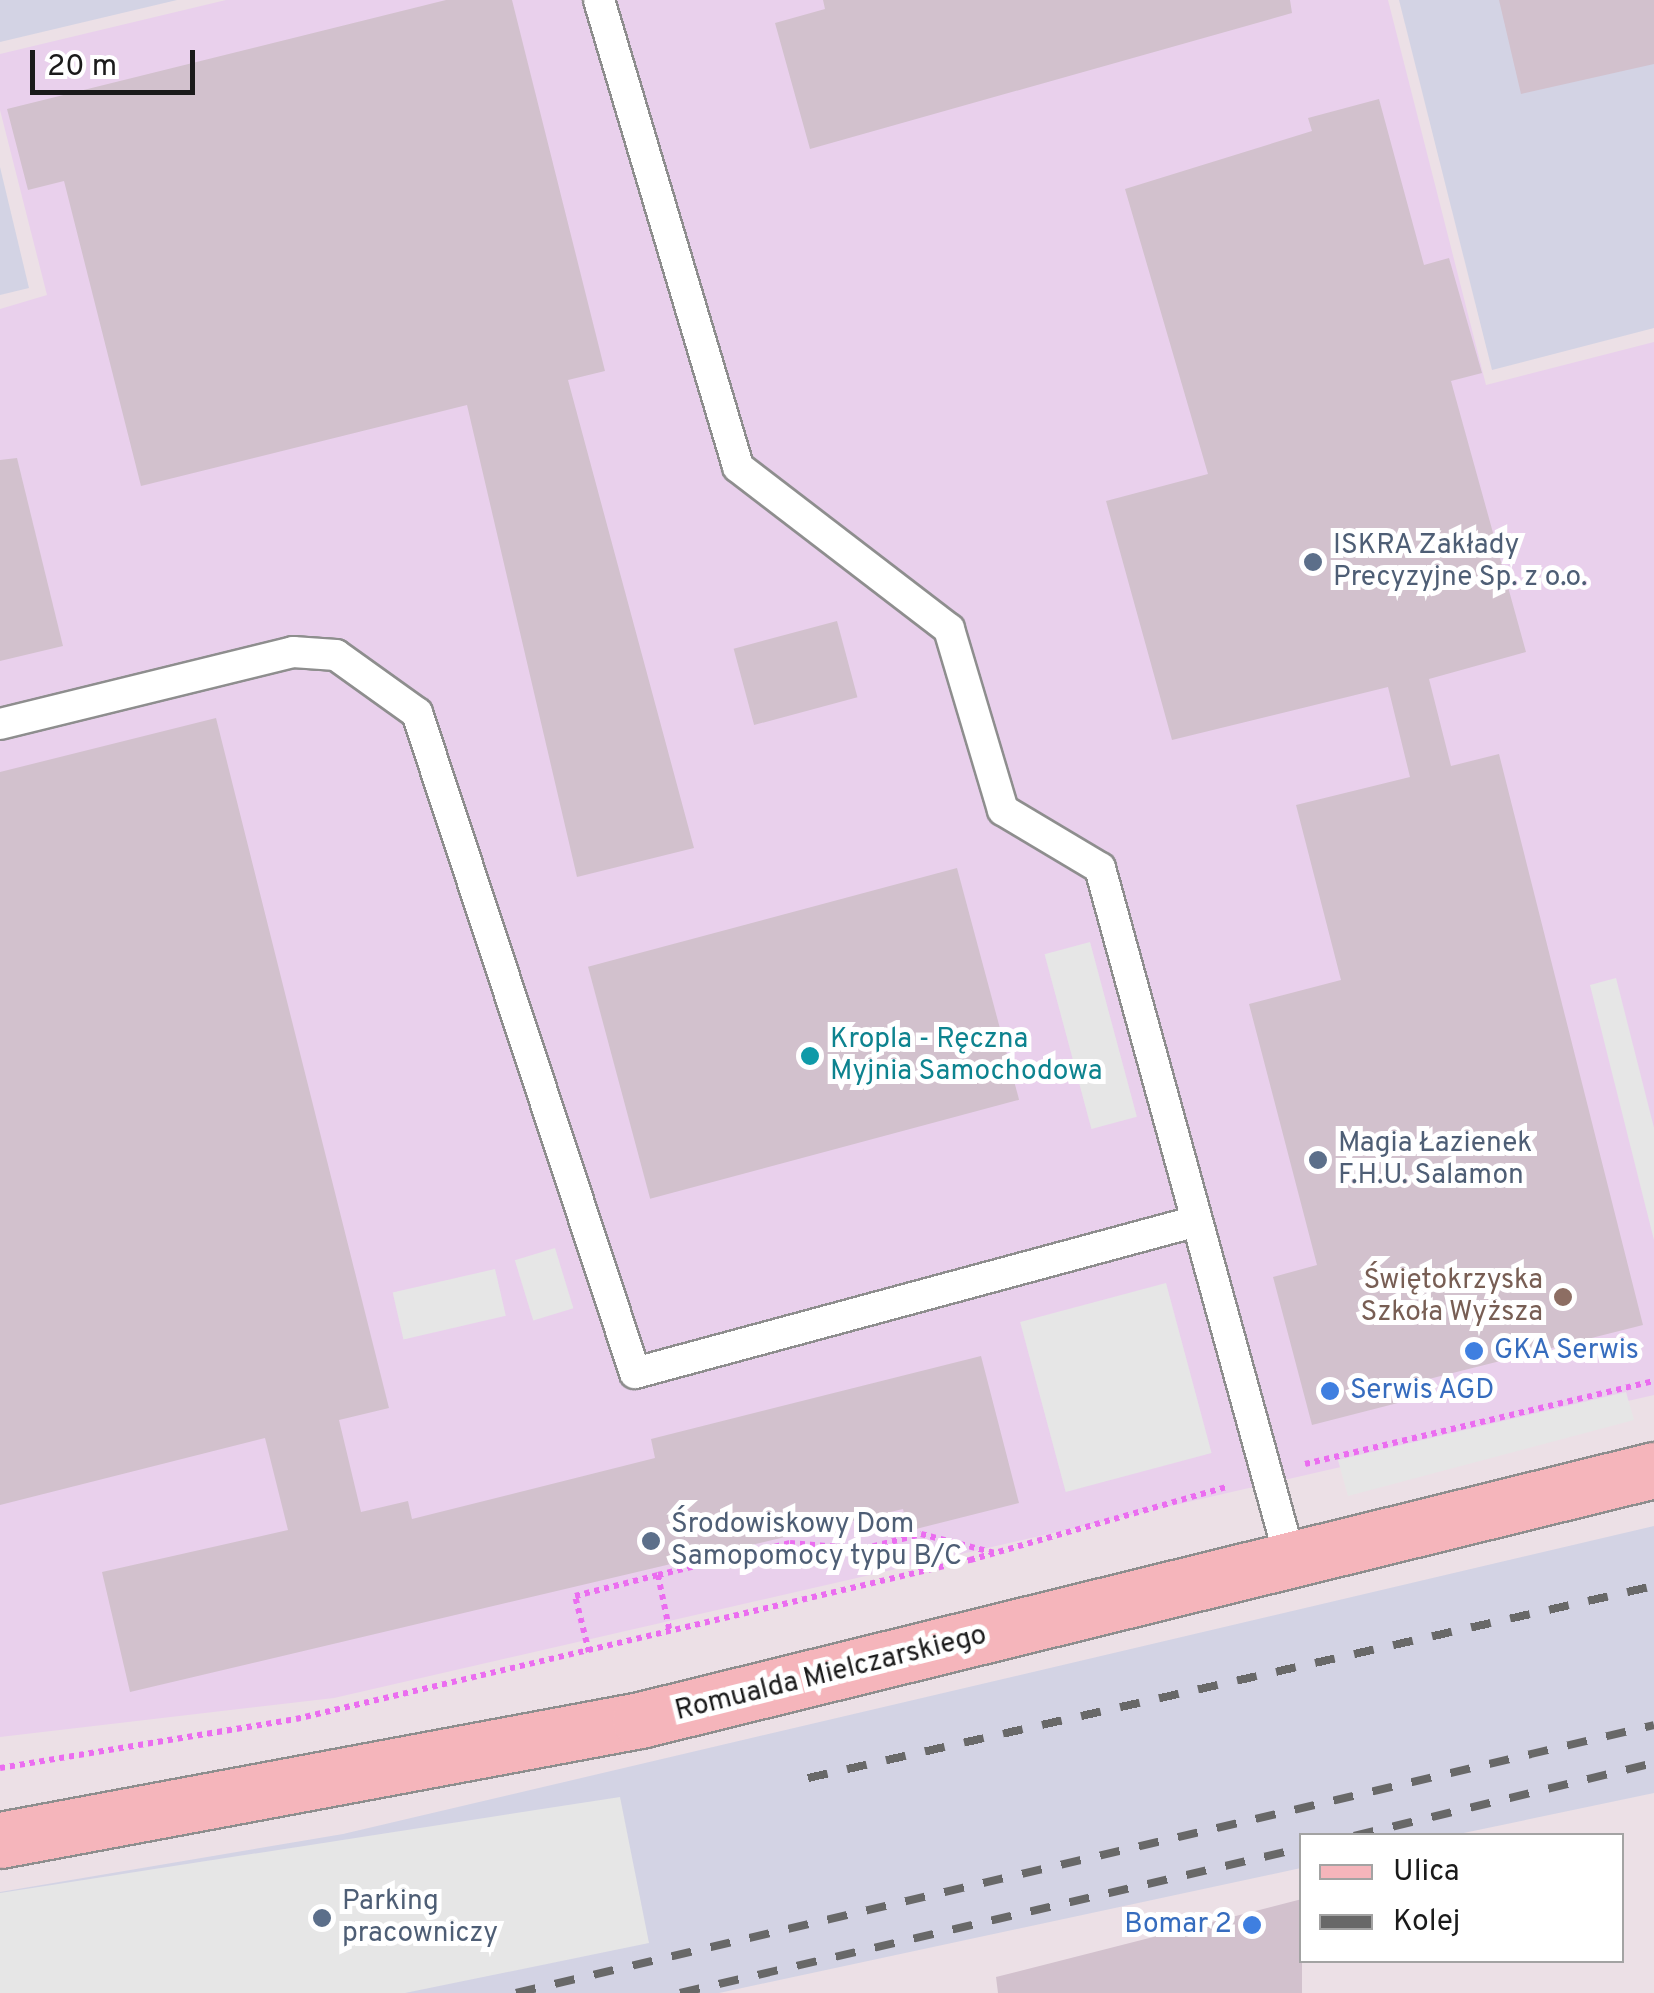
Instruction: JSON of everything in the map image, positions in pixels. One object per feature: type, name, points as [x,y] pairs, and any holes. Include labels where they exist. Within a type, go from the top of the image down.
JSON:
[{"type":"street","name":"Romualda Mielczarskiego","points":[[0,1840],[640,1720],[1654,1470]]},
{"type":"lane","points":[[599,0],[738,467],[949,629],[1003,810],[1100,868],[1291,1562]]},
{"type":"lane","points":[[0,724],[293,652],[336,655],[417,713],[635,1373],[1198,1221]]},
{"type":"path","points":[[0,1768],[296,1720],[589,1652],[996,1553],[1266,1475],[1654,1382]]},
{"type":"path","points":[[589,1652],[575,1596],[658,1574],[790,1542],[863,1549],[921,1534],[996,1553]]},
{"type":"path","points":[[658,1574],[670,1632]]},
{"type":"shaded area","points":[[0,0],[177,0],[0,42]]},
{"type":"shaded area","points":[[226,0],[1388,0],[1486,385],[1654,342],[1654,1395],[334,1698],[0,1737],[0,309],[47,295],[0,110],[0,54]]},
{"type":"shaded area","points":[[1399,0],[1654,0],[1654,328],[1492,370]]},
{"type":"shaded area","points":[[0,167],[29,288],[0,295]]},
{"type":"shaded area","points":[[1090,942],[1137,1117],[1091,1129],[1045,954]]},
{"type":"shaded area","points":[[1616,978],[1654,1128],[1654,1240],[1590,985]]},
{"type":"shaded area","points":[[555,1248],[573,1308],[533,1321],[515,1260]]},
{"type":"shaded area","points":[[495,1269],[506,1316],[403,1339],[393,1293]]},
{"type":"shaded area","points":[[1166,1283],[1212,1453],[1066,1492],[1020,1322]]},
{"type":"shaded area","points":[[1626,1392],[1634,1420],[1348,1496],[1338,1460]]},
{"type":"shaded area","points":[[1654,1526],[1654,1793],[1464,1833],[1299,1833],[1299,1868],[719,1993],[0,1993],[0,1892],[343,1834]]},
{"type":"shaded area","name":"Parking pracowniczy","points":[[620,1797],[649,1943],[405,1993],[0,1993],[0,1893]]},
{"type":"building","points":[[446,0],[512,0],[605,371],[568,380],[694,848],[577,877],[467,405],[141,486],[64,181],[28,190],[7,109]]},
{"type":"building","points":[[823,0],[1290,0],[1292,13],[810,149],[775,23],[825,9]]},
{"type":"building","points":[[1499,0],[1654,0],[1654,64],[1521,94]]},
{"type":"building","points":[[1379,99],[1424,265],[1449,258],[1482,373],[1451,381],[1526,652],[1429,679],[1451,766],[1499,754],[1643,1325],[1421,1381],[1425,1396],[1312,1425],[1273,1277],[1317,1265],[1249,1004],[1341,980],[1296,805],[1410,777],[1388,687],[1172,740],[1106,501],[1208,474],[1125,189],[1312,131],[1308,118]]},
{"type":"building","points":[[17,458],[63,646],[0,661],[0,460]]},
{"type":"building","points":[[837,621],[857,697],[754,725],[734,649]]},
{"type":"building","points":[[216,718],[389,1408],[339,1420],[361,1512],[408,1501],[412,1519],[655,1458],[651,1439],[981,1356],[1019,1503],[908,1531],[903,1509],[130,1692],[102,1572],[288,1530],[265,1438],[0,1505],[0,772]]},
{"type":"building","name":"Kropla - Ręczna Myjnia Samochodowa","points":[[957,868],[1019,1100],[650,1199],[588,967]]},
{"type":"building","name":"Bomar 2","points":[[1299,1900],[1302,1993],[998,1993],[996,1977]]},
{"type":"railway","points":[[808,1778],[1654,1586]]},
{"type":"railway","points":[[516,1993],[1654,1725]]},
{"type":"railway","points":[[1366,1833],[1654,1763]]},
{"type":"railway","points":[[680,1993],[1299,1849]]},
{"type":"place","name":"ISKRA Zakłady Precyzyjne Sp. z o.o.","points":[[1313,562]]},
{"type":"place","name":"Kropla - Ręczna Myjnia Samochodowa","points":[[810,1056]]},
{"type":"place","name":"Magia Łazienek F.H.U. Salamon","points":[[1318,1160]]},
{"type":"place","name":"Świętokrzyska Szkoła Wyższa","points":[[1563,1297]]},
{"type":"place","name":"GKA Serwis","points":[[1474,1351]]},
{"type":"place","name":"Serwis AGD","points":[[1330,1391]]},
{"type":"place","name":"Środowiskowy Dom Samopomocy typu B/C","points":[[651,1541]]},
{"type":"place","name":"Parking pracowniczy","points":[[322,1918]]},
{"type":"place","name":"Bomar 2","points":[[1252,1925]]}]
